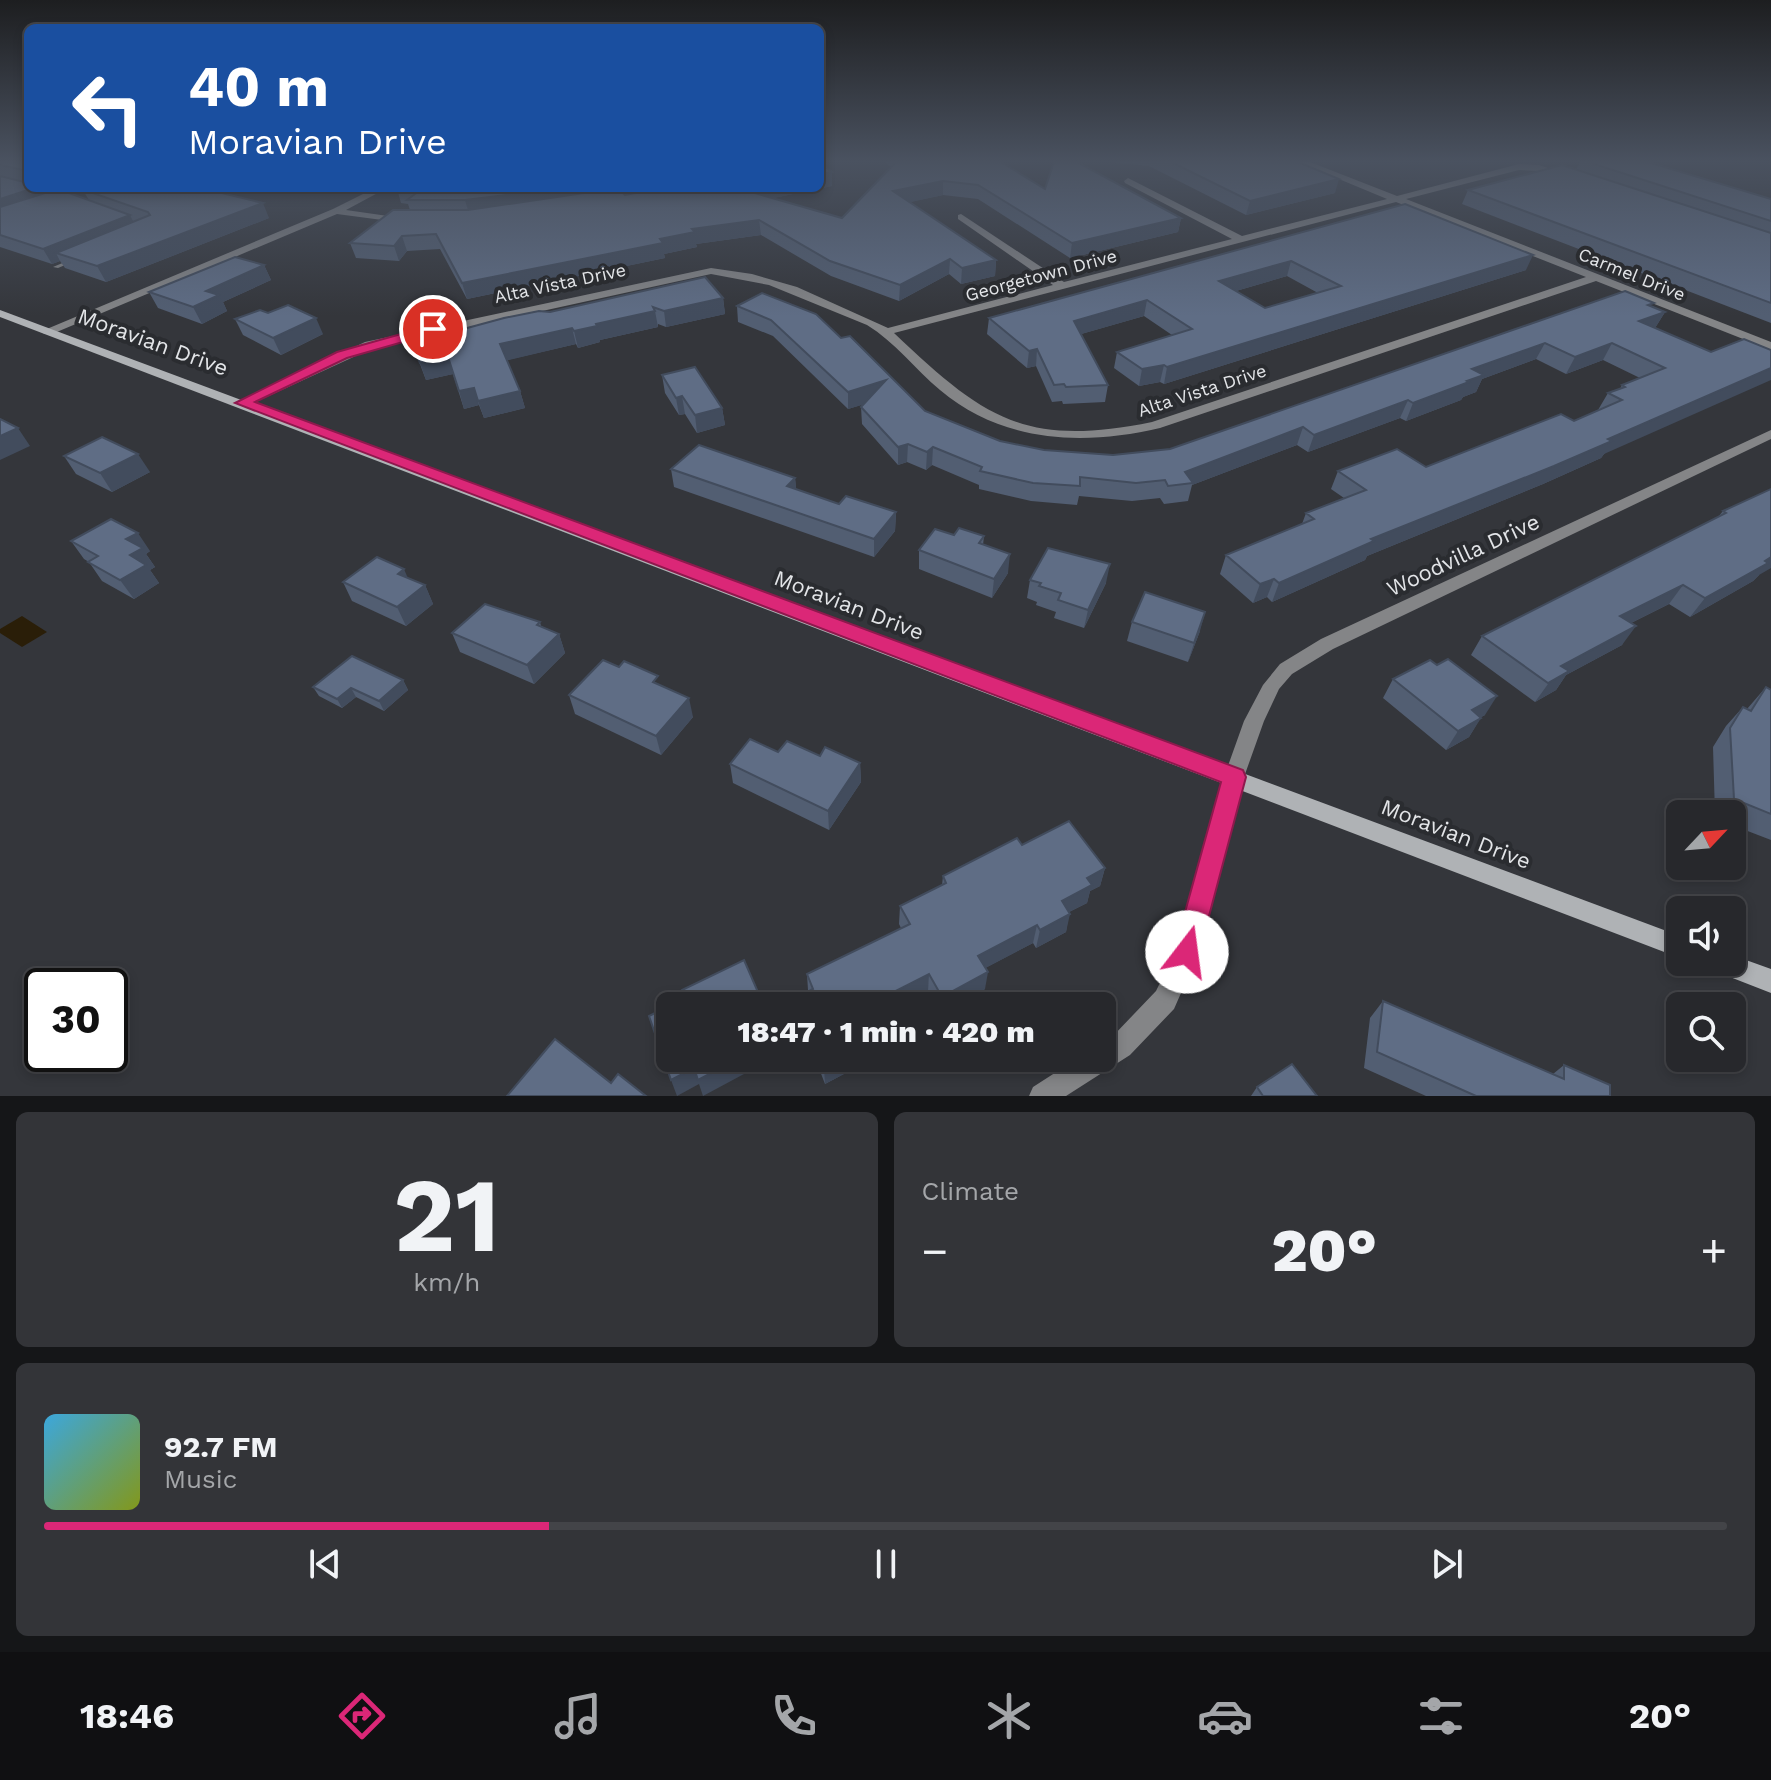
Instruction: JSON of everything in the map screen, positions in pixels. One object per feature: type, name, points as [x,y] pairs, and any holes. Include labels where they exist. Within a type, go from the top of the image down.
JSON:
[{"type":"street","points":[[48,331],[331,213]]},
{"type":"street","points":[[345,213],[370,219],[414,222]]},
{"type":"street","points":[[1190,213],[1240,239]]},
{"type":"street","name":"Georgetown Drive","points":[[886,332],[1343,213]]},
{"type":"street","name":"Carmel Drive","points":[[1429,213],[1771,346]]},
{"type":"street","points":[[961,217],[1062,286]]},
{"type":"street","name":"Alta Vista Drive","points":[[242,403],[369,345],[711,271],[767,280],[886,332],[963,402],[981,413],[1021,428],[1059,434],[1121,433],[1170,420],[1597,277]]},
{"type":"street","name":"Moravian Drive","points":[[0,313],[1666,942]]},
{"type":"street","name":"Woodvilla Drive","points":[[1042,1096],[1121,1046],[1165,1000],[1187,952],[1234,777],[1254,721],[1272,685],[1300,658],[1771,434]]},
{"type":"street","points":[[1746,972],[1771,981]]},
{"type":"lane","points":[[56,267],[78,258]]},
{"type":"shaded area","points":[[22,616],[47,632],[22,647],[0,633],[0,629]]},
{"type":"building","points":[[0,213],[130,215],[43,249],[0,235]]},
{"type":"building","points":[[236,213],[97,266],[56,253],[150,215]]},
{"type":"building","points":[[389,213],[825,213],[842,218],[847,213],[926,213],[996,260],[962,268],[950,259],[900,285],[830,261],[759,220],[692,229],[695,232],[660,239],[663,243],[462,283],[436,234],[402,236],[394,246],[350,243]]},
{"type":"building","points":[[1024,213],[1172,213],[1181,218],[1072,243]]},
{"type":"building","points":[[1372,213],[1428,213],[1533,255],[1167,367],[1142,369],[1117,352],[1192,329],[1147,300],[1074,321],[1108,385],[1054,385],[1037,349],[1029,351],[989,318]],"holes":[[[1291,261],[1341,286],[1265,308],[1219,281]]]},
{"type":"building","points":[[1530,213],[1710,213],[1771,233],[1771,303]]},
{"type":"building","points":[[1747,213],[1771,213],[1771,221]]},
{"type":"building","points":[[235,257],[264,265],[206,291],[219,295],[193,307],[149,292]]},
{"type":"building","points":[[705,277],[723,298],[664,311],[653,307],[655,311],[597,326],[574,331],[572,328],[500,344],[520,391],[478,401],[474,388],[459,391],[448,357],[420,363],[412,343],[504,318],[539,311],[550,312]]},
{"type":"building","points":[[1625,291],[1654,303],[1648,305],[1665,312],[1639,321],[1711,352],[1744,339],[1771,350],[1771,368],[1554,466],[1371,539],[1374,541],[1279,583],[1274,579],[1260,584],[1226,555],[1314,519],[1306,513],[1366,490],[1338,471],[1397,449],[1426,467],[1561,414],[1574,421],[1622,400],[1608,393],[1665,368],[1612,343],[1575,357],[1545,343],[1472,369],[1484,375],[1413,403],[1408,400],[1314,435],[1303,427],[1185,472],[1193,483],[1168,486],[1165,480],[1136,483],[1080,477],[1080,486],[1033,483],[980,471],[982,467],[933,447],[927,452],[908,444],[898,447],[861,407],[886,380],[848,392],[771,320],[737,306],[762,293],[816,314],[841,338],[850,336],[925,411],[1000,441],[1044,450],[1113,455],[1170,449]]},
{"type":"building","points":[[288,305],[316,318],[273,338],[235,319],[260,310],[268,313]]},
{"type":"building","points":[[695,367],[722,408],[695,415],[682,396],[676,398],[662,375]]},
{"type":"building","points":[[0,419],[18,428],[0,436]]},
{"type":"building","points":[[102,437],[138,454],[100,473],[64,456]]},
{"type":"building","points":[[699,445],[795,478],[787,486],[839,504],[846,496],[896,512],[874,539],[671,469]]},
{"type":"building","points":[[1771,489],[1771,557],[1765,561],[1768,563],[1705,598],[1683,585],[1620,616],[1636,626],[1561,666],[1569,671],[1548,683],[1482,636],[1726,513],[1723,511]]},
{"type":"building","points":[[111,519],[138,533],[126,539],[143,548],[130,555],[146,565],[120,580],[88,562],[98,556],[71,541]]},
{"type":"building","points":[[959,528],[984,536],[979,543],[1010,554],[994,579],[919,550],[935,529],[954,535]]},
{"type":"building","points":[[1048,548],[1110,564],[1088,610],[1058,600],[1061,593],[1030,580]]},
{"type":"building","points":[[377,557],[404,569],[398,574],[425,585],[397,607],[343,582]]},
{"type":"building","points":[[1145,592],[1205,612],[1194,643],[1132,622]]},
{"type":"building","points":[[485,604],[540,622],[537,625],[559,634],[527,665],[452,633]]},
{"type":"building","points":[[352,656],[403,680],[379,701],[351,688],[337,699],[313,687]]},
{"type":"building","points":[[1448,659],[1497,696],[1472,710],[1481,718],[1458,731],[1393,679],[1430,660],[1437,665]]},
{"type":"building","points":[[603,660],[619,667],[624,661],[658,676],[653,682],[689,698],[656,736],[569,695]]},
{"type":"building","points":[[1766,687],[1771,690],[1771,814],[1746,804],[1746,800],[1734,799],[1730,728],[1743,707],[1751,711]]},
{"type":"building","points":[[750,739],[778,752],[787,741],[820,756],[825,747],[860,763],[828,811],[730,764]]},
{"type":"building","points":[[1069,821],[1105,868],[1087,878],[1092,885],[1062,901],[1070,914],[1040,930],[1037,925],[978,956],[988,972],[951,992],[939,992],[929,974],[894,992],[807,992],[813,989],[807,974],[910,924],[900,906],[946,883],[943,876],[1017,838],[1022,845]]},
{"type":"building","points":[[744,960],[758,992],[683,992]]},
{"type":"building","points":[[1383,1001],[1564,1079],[1564,1065],[1610,1085],[1610,1096],[1476,1096],[1377,1052]]},
{"type":"building","points":[[656,1012],[656,1036],[649,1016]]},
{"type":"building","points":[[555,1039],[611,1083],[618,1074],[646,1096],[507,1096]]},
{"type":"building","points":[[1292,1064],[1317,1096],[1263,1096],[1257,1087]]},
{"type":"building","points":[[668,1072],[686,1072],[671,1080]]},
{"type":"building","points":[[695,1072],[713,1072],[698,1080]]},
{"type":"route","points":[[433,329],[342,355],[242,403],[1234,777],[1187,952]]}]
